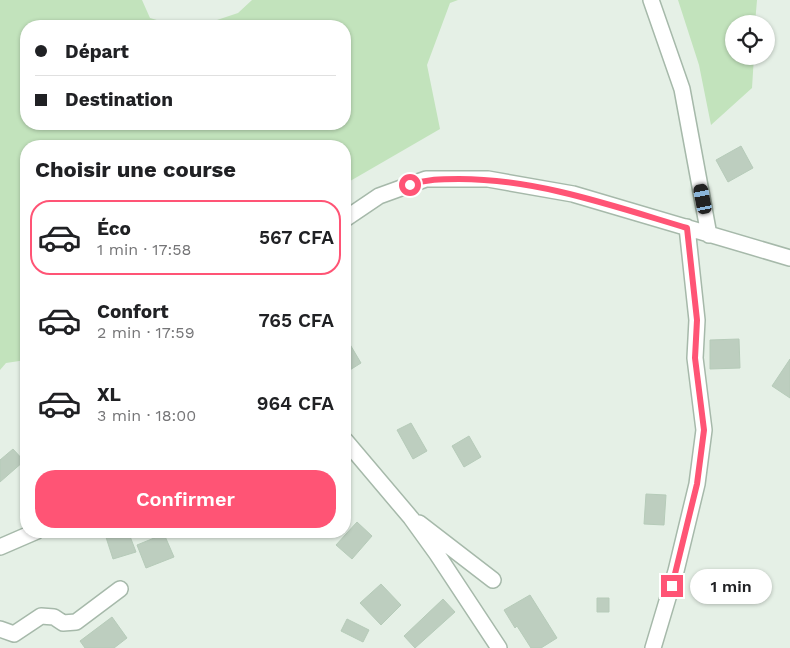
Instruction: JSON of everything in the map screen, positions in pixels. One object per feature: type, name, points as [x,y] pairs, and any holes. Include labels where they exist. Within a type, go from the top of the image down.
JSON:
[{"type":"street","points":[[651,0],[682,89],[709,235]]},
{"type":"street","points":[[351,215],[379,196],[426,179],[488,179],[573,194],[790,258]]},
{"type":"street","points":[[653,648],[676,571],[695,494],[704,430],[695,358],[697,320],[687,228]]},
{"type":"street","points":[[351,447],[411,518],[438,554],[499,648]]},
{"type":"street","points":[[411,518],[494,580]]},
{"type":"street","points":[[0,547],[21,538]]},
{"type":"street","points":[[0,629],[14,634],[41,616],[54,617],[63,623],[76,622],[120,589]]},
{"type":"green space","points":[[0,0],[142,0],[150,18],[157,20],[20,20],[20,130],[351,130],[351,20],[217,20],[238,13],[252,0],[458,0],[450,3],[427,65],[440,129],[351,181],[351,140],[20,140],[20,361],[6,363],[0,370]]},
{"type":"green space","points":[[678,0],[757,0],[756,15],[725,15],[725,65],[753,65],[752,88],[711,125],[699,65]]},
{"type":"building","points":[[741,146],[753,168],[728,182],[716,160]]},
{"type":"building","points":[[739,339],[740,368],[710,369],[710,340]]},
{"type":"building","points":[[351,346],[361,363],[351,369]]},
{"type":"building","points":[[790,359],[790,398],[772,386]]},
{"type":"building","points":[[411,423],[427,451],[413,459],[397,430]]},
{"type":"building","points":[[469,436],[481,457],[464,467],[452,446]]},
{"type":"building","points":[[13,449],[20,457],[20,464],[0,482],[0,460]]},
{"type":"building","points":[[646,494],[666,495],[664,525],[644,524]]},
{"type":"building","points":[[357,522],[372,536],[352,559],[336,545],[342,538],[351,538],[351,529]]},
{"type":"building","points":[[106,538],[131,538],[136,552],[113,559]]},
{"type":"building","points":[[154,538],[166,538],[174,557],[146,568],[137,545]]},
{"type":"building","points":[[381,584],[401,605],[381,625],[360,603]]},
{"type":"building","points":[[530,595],[557,638],[541,648],[531,648],[504,610]]},
{"type":"building","points":[[597,598],[609,598],[609,612],[597,612]]},
{"type":"building","points":[[443,599],[455,612],[415,648],[404,636]]},
{"type":"building","points":[[112,617],[127,638],[114,648],[85,648],[80,641]]},
{"type":"building","points":[[347,619],[369,630],[363,642],[341,631]]},
{"type":"route","points":[[410,185],[426,179],[488,179],[573,194],[687,228],[697,320],[695,358],[704,430],[697,484],[672,586]]}]
